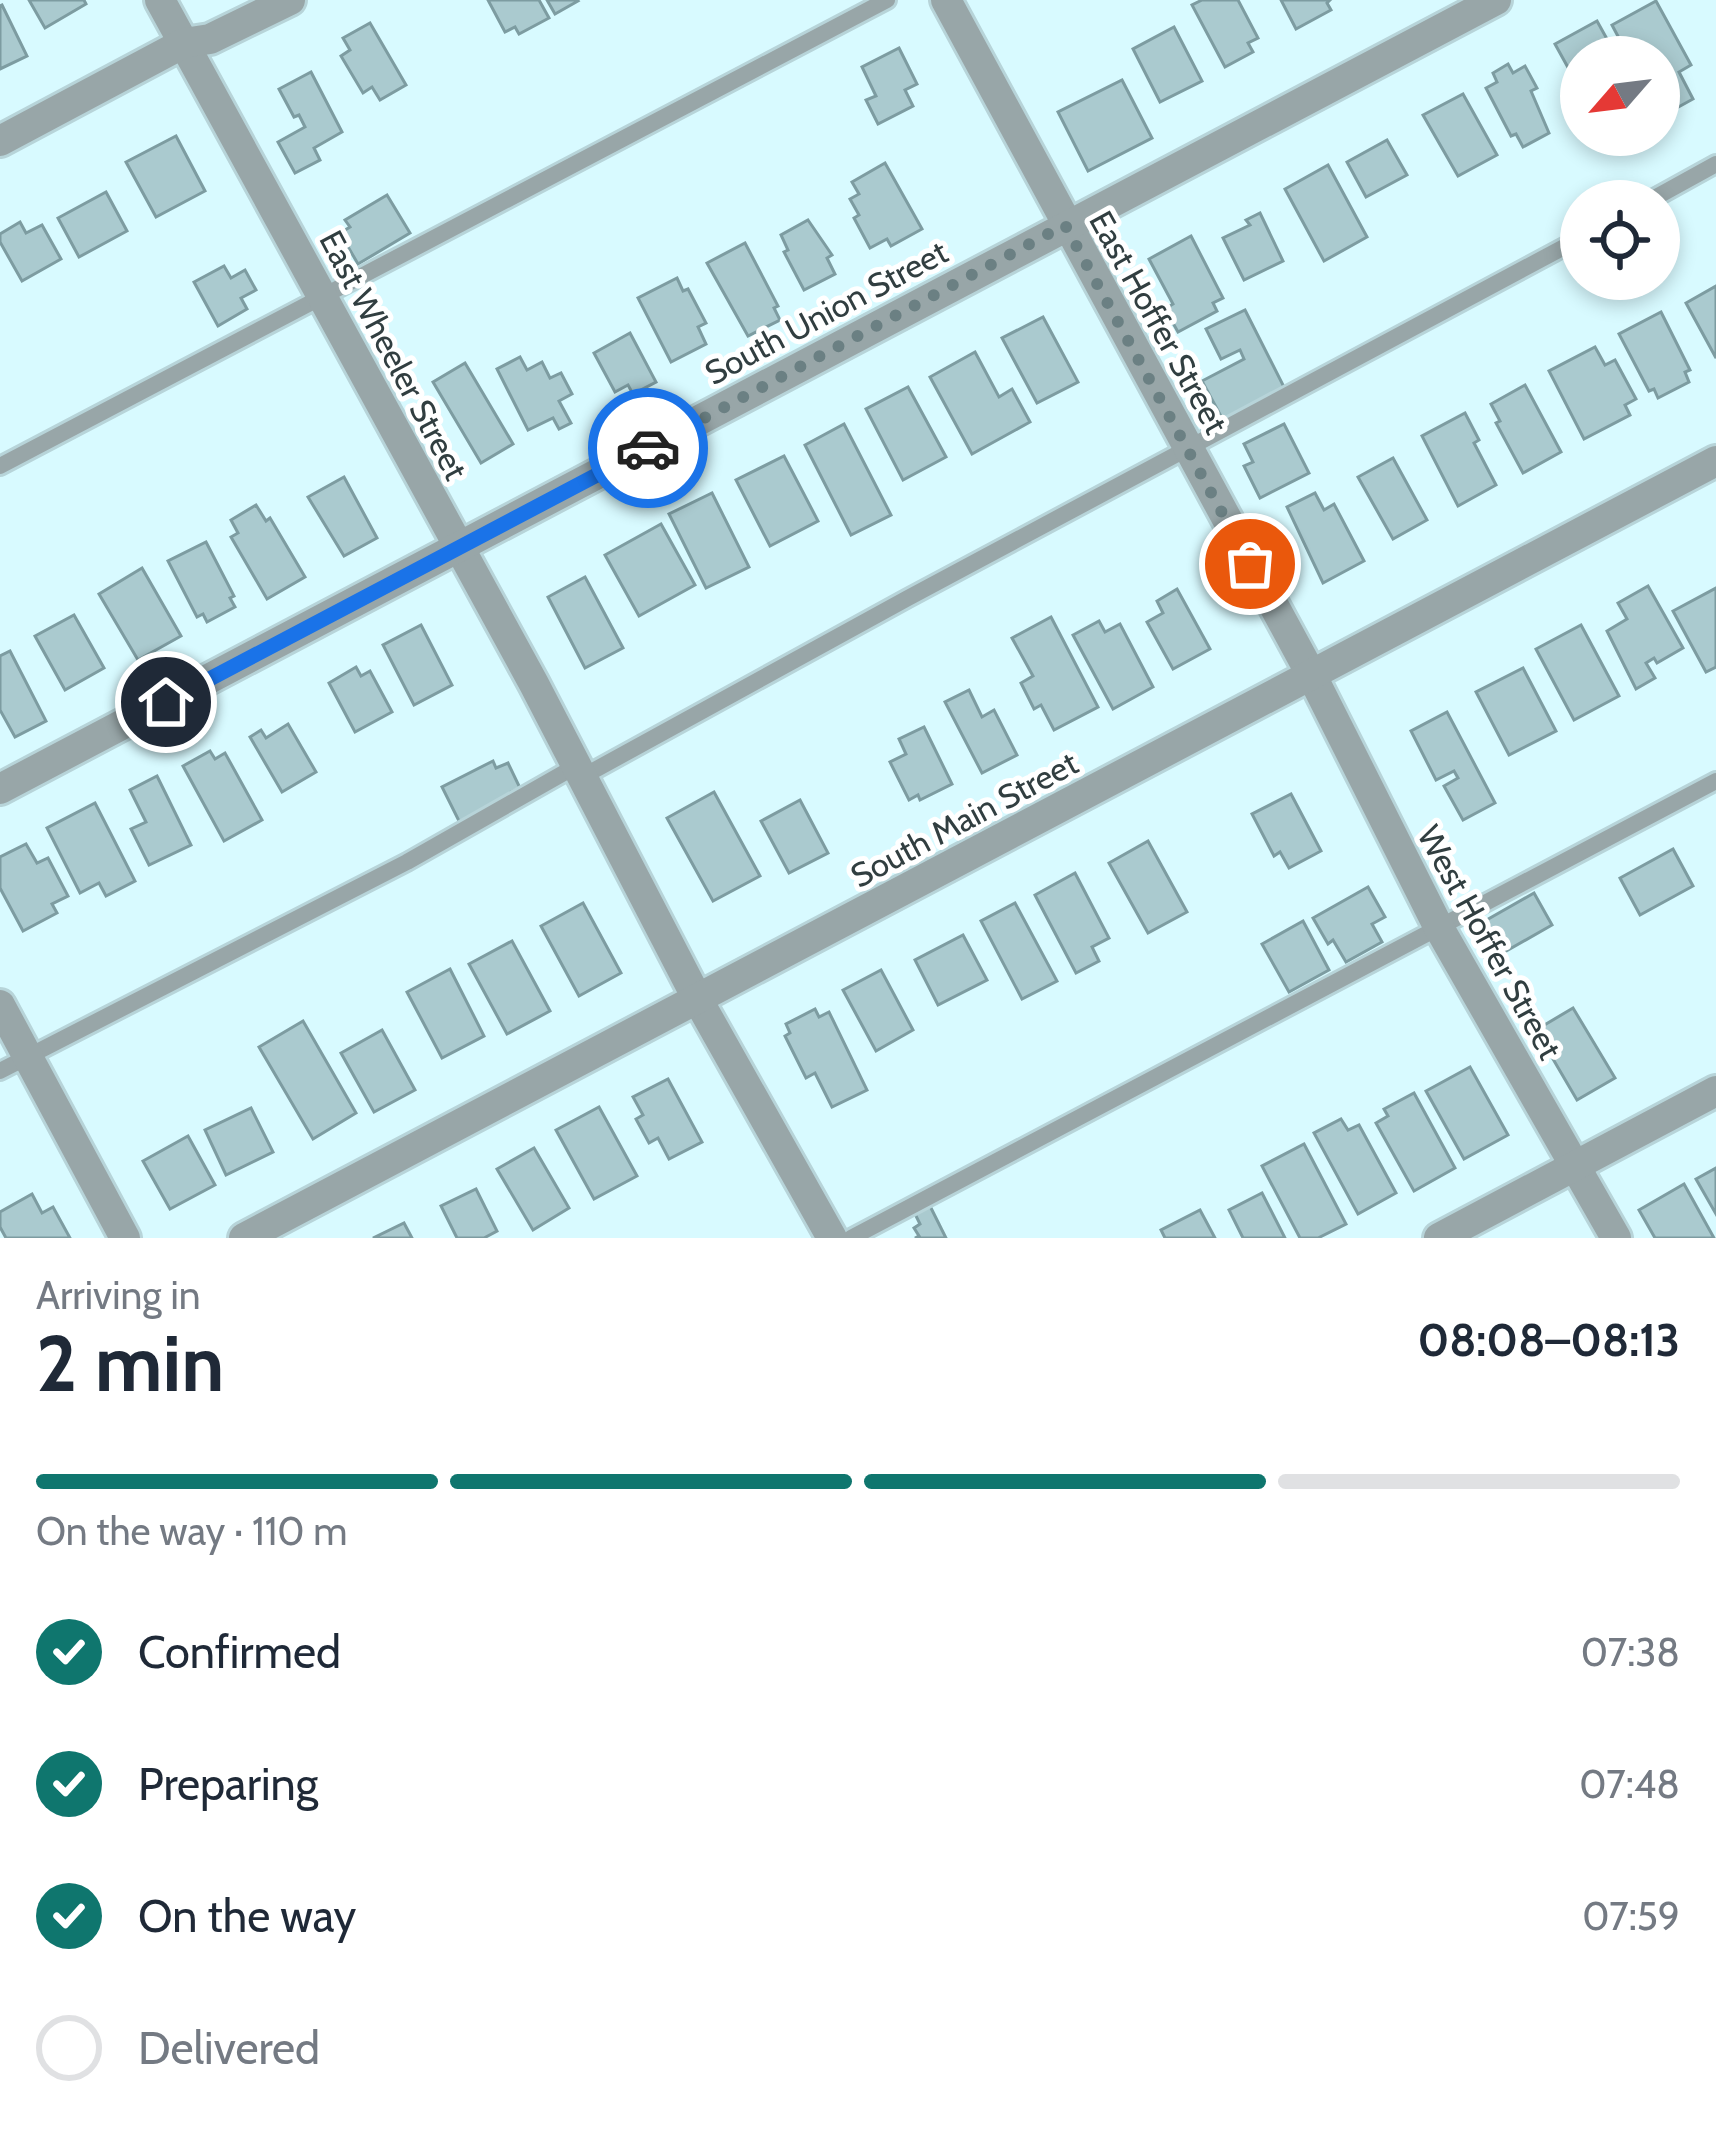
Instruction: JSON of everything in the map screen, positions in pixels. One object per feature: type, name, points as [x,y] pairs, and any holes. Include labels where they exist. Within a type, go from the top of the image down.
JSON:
[{"type":"street","name":"East Wheeler Street","points":[[160,0],[698,1000],[832,1238]]},
{"type":"street","points":[[0,141],[184,43],[210,39],[290,0]]},
{"type":"street","name":"East Hoffer Street","points":[[946,0],[1312,676]]},
{"type":"street","name":"South Union Street","points":[[0,790],[1496,0]]},
{"type":"street","name":"South Main Street","points":[[244,1238],[1716,461]]},
{"type":"street","name":"West Hoffer Street","points":[[1312,676],[1438,926],[1616,1238]]},
{"type":"street","points":[[0,1005],[13,1064],[125,1238]]},
{"type":"street","points":[[1439,1238],[1716,1090]]},
{"type":"lane","points":[[0,466],[887,0]]},
{"type":"lane","points":[[1680,184],[1716,164]]},
{"type":"lane","points":[[13,1064],[1189,451],[1560,249]]},
{"type":"lane","points":[[850,1238],[1716,781]]},
{"type":"building","points":[[29,0],[84,0],[86,4],[45,28]]},
{"type":"building","points":[[488,0],[539,0],[549,18],[519,34],[515,27],[505,32]]},
{"type":"building","points":[[547,0],[577,0],[578,1],[555,14]]},
{"type":"building","points":[[1202,0],[1238,0],[1258,38],[1248,43],[1253,52],[1225,67],[1192,5]]},
{"type":"building","points":[[1281,0],[1330,0],[1331,10],[1296,29]]},
{"type":"building","points":[[1656,1],[1675,36],[1618,36],[1612,25]]},
{"type":"building","points":[[0,6],[27,56],[0,69]]},
{"type":"building","points":[[1597,21],[1605,36],[1570,36]]},
{"type":"building","points":[[370,23],[406,85],[380,100],[372,87],[363,93],[341,56],[350,50],[343,38]]},
{"type":"building","points":[[1174,27],[1202,81],[1160,102],[1133,49]]},
{"type":"building","points":[[1680,45],[1691,65],[1680,71]]},
{"type":"building","points":[[899,48],[917,84],[905,90],[913,106],[878,124],[866,100],[876,96],[862,67]]},
{"type":"building","points":[[1508,64],[1513,73],[1525,66],[1537,88],[1531,91],[1549,133],[1523,147],[1516,134],[1511,136],[1486,88],[1497,82],[1493,73]]},
{"type":"building","points":[[311,72],[342,132],[314,148],[320,160],[295,173],[278,142],[305,127],[279,89]]},
{"type":"building","points":[[1680,74],[1693,99],[1680,106]]},
{"type":"building","points":[[1122,80],[1152,138],[1088,171],[1058,112]]},
{"type":"building","points":[[1463,94],[1497,155],[1458,176],[1423,115]]},
{"type":"building","points":[[176,136],[205,191],[156,217],[126,162]]},
{"type":"building","points":[[1387,140],[1407,175],[1366,197],[1347,162]]},
{"type":"building","points":[[885,163],[922,229],[891,246],[887,239],[870,248],[854,218],[859,215],[850,199],[859,194],[852,182]]},
{"type":"building","points":[[1328,165],[1367,237],[1324,261],[1285,189]]},
{"type":"building","points":[[106,192],[127,231],[79,257],[58,218]]},
{"type":"building","points":[[387,195],[410,233],[358,264],[340,233],[350,227],[345,220]]},
{"type":"building","points":[[1260,213],[1283,261],[1244,280],[1223,238],[1250,225],[1246,220]]},
{"type":"building","points":[[808,220],[832,255],[827,258],[835,274],[804,290],[784,252],[788,250],[781,235]]},
{"type":"building","points":[[20,222],[26,233],[42,225],[61,259],[22,281],[0,242],[0,234]]},
{"type":"building","points":[[1191,236],[1223,298],[1213,303],[1217,311],[1178,332],[1165,309],[1173,304],[1149,259]]},
{"type":"building","points":[[745,243],[778,306],[774,308],[780,320],[748,336],[707,263]]},
{"type":"building","points":[[224,266],[231,278],[245,270],[256,290],[241,298],[247,309],[218,326],[194,282]]},
{"type":"building","points":[[677,278],[706,323],[698,327],[706,344],[671,362],[638,298]]},
{"type":"building","points":[[1716,286],[1716,358],[1686,303]]},
{"type":"building","points":[[1245,310],[1285,389],[1223,420],[1202,381],[1244,359],[1240,350],[1221,359],[1206,329]]},
{"type":"building","points":[[1661,312],[1690,370],[1685,372],[1689,382],[1658,398],[1654,389],[1649,391],[1619,334]]},
{"type":"building","points":[[1043,317],[1078,382],[1037,403],[1002,338]]},
{"type":"building","points":[[630,333],[656,382],[633,394],[628,385],[615,392],[594,353]]},
{"type":"building","points":[[1595,347],[1605,365],[1615,360],[1636,399],[1625,405],[1630,415],[1584,439],[1549,371]]},
{"type":"building","points":[[975,352],[999,397],[1012,389],[1030,422],[972,454],[930,377]]},
{"type":"building","points":[[520,357],[527,370],[542,362],[550,378],[561,373],[572,394],[559,401],[571,423],[559,429],[553,418],[528,430],[497,369]]},
{"type":"building","points":[[465,363],[513,444],[481,463],[433,382]]},
{"type":"building","points":[[1525,385],[1561,452],[1523,473],[1491,404]]},
{"type":"building","points":[[908,387],[946,457],[903,480],[866,409]]},
{"type":"building","points":[[1465,413],[1496,485],[1458,506],[1422,436]]},
{"type":"building","points":[[844,424],[891,515],[851,535],[805,445]]},
{"type":"building","points":[[1284,424],[1309,473],[1260,498],[1244,466],[1253,462],[1244,444]]},
{"type":"building","points":[[784,456],[818,521],[770,546],[736,480]]},
{"type":"building","points":[[1393,458],[1427,520],[1393,539],[1358,477]]},
{"type":"building","points":[[344,477],[377,538],[344,556],[308,497]]},
{"type":"building","points":[[712,493],[749,567],[706,588],[669,514]]},
{"type":"building","points":[[1315,493],[1324,510],[1334,504],[1364,561],[1323,583],[1287,507]]},
{"type":"building","points":[[256,505],[266,521],[270,518],[305,577],[267,599],[231,537],[238,533],[231,520]]},
{"type":"building","points":[[661,524],[695,585],[639,616],[605,555]]},
{"type":"building","points":[[206,542],[235,607],[207,622],[203,614],[197,617],[168,561]]},
{"type":"building","points":[[142,568],[181,636],[138,660],[99,594]]},
{"type":"building","points":[[585,577],[623,648],[585,668],[548,597]]},
{"type":"building","points":[[1648,586],[1683,648],[1657,663],[1654,658],[1646,663],[1655,678],[1636,689],[1607,631],[1627,619],[1618,603]]},
{"type":"building","points":[[1716,588],[1716,667],[1706,672],[1673,611]]},
{"type":"building","points":[[1177,589],[1210,649],[1173,669],[1147,622],[1163,613],[1157,601]]},
{"type":"building","points":[[74,615],[104,668],[65,690],[35,636]]},
{"type":"building","points":[[1051,617],[1098,707],[1054,730],[1041,705],[1034,709],[1021,683],[1033,676],[1012,638]]},
{"type":"building","points":[[1099,621],[1105,632],[1120,624],[1153,687],[1113,709],[1073,635]]},
{"type":"building","points":[[421,625],[452,685],[414,705],[383,645]]},
{"type":"building","points":[[1581,625],[1619,696],[1574,720],[1536,649]]},
{"type":"building","points":[[10,651],[46,721],[15,737],[0,710],[0,656]]},
{"type":"building","points":[[356,667],[361,676],[370,671],[392,712],[355,732],[329,683]]},
{"type":"building","points":[[1523,668],[1556,731],[1509,755],[1476,692]]},
{"type":"building","points":[[969,690],[982,717],[994,710],[1017,755],[982,773],[945,702]]},
{"type":"building","points":[[1447,712],[1495,803],[1463,820],[1444,786],[1458,778],[1454,771],[1436,780],[1411,731]]},
{"type":"building","points":[[288,724],[316,772],[282,792],[250,737],[261,730],[266,738]]},
{"type":"building","points":[[924,727],[952,784],[920,800],[918,795],[909,800],[890,762],[906,754],[899,739]]},
{"type":"building","points":[[210,751],[215,759],[225,753],[262,820],[224,841],[183,766]]},
{"type":"building","points":[[493,761],[496,768],[508,763],[520,788],[511,792],[514,799],[461,825],[442,787]]},
{"type":"building","points":[[157,776],[191,845],[149,865],[131,829],[146,822],[130,790]]},
{"type":"building","points":[[714,792],[760,876],[713,901],[667,818]]},
{"type":"building","points":[[1291,794],[1321,851],[1289,868],[1280,852],[1274,856],[1252,814]]},
{"type":"building","points":[[800,800],[828,853],[789,873],[761,821]]},
{"type":"building","points":[[95,803],[135,881],[106,896],[99,883],[80,893],[47,828]]},
{"type":"building","points":[[1148,841],[1187,912],[1148,933],[1109,863]]},
{"type":"building","points":[[26,844],[37,863],[48,858],[68,896],[52,904],[57,913],[23,931],[0,888],[0,857]]},
{"type":"building","points":[[1673,849],[1693,886],[1640,915],[1620,878]]},
{"type":"building","points":[[1075,873],[1109,938],[1092,947],[1099,961],[1076,973],[1035,895]]},
{"type":"building","points":[[1368,887],[1385,917],[1372,924],[1382,942],[1346,962],[1333,940],[1328,944],[1313,918]]},
{"type":"building","points":[[1534,893],[1552,925],[1487,962],[1469,930]]},
{"type":"building","points":[[583,903],[621,973],[579,996],[541,926]]},
{"type":"building","points":[[1015,903],[1057,981],[1022,999],[981,921]]},
{"type":"building","points":[[1303,921],[1329,970],[1289,992],[1262,944]]},
{"type":"building","points":[[963,935],[987,980],[938,1005],[915,960]]},
{"type":"building","points":[[512,941],[550,1011],[507,1034],[469,964]]},
{"type":"building","points":[[450,969],[484,1036],[442,1058],[407,992]]},
{"type":"building","points":[[881,970],[913,1030],[876,1051],[843,990]]},
{"type":"building","points":[[1573,1008],[1615,1078],[1577,1100],[1536,1030]]},
{"type":"building","points":[[815,1009],[819,1017],[829,1012],[867,1090],[832,1107],[815,1073],[806,1078],[785,1036],[790,1033],[786,1024]]},
{"type":"building","points":[[303,1021],[356,1113],[313,1139],[259,1047]]},
{"type":"building","points":[[382,1030],[415,1090],[374,1112],[341,1053]]},
{"type":"building","points":[[1470,1067],[1508,1135],[1464,1159],[1426,1091]]},
{"type":"building","points":[[668,1079],[702,1142],[669,1159],[658,1138],[649,1143],[636,1119],[643,1115],[633,1097]]},
{"type":"building","points":[[1414,1093],[1455,1168],[1414,1191],[1376,1123],[1388,1116],[1384,1109]]},
{"type":"building","points":[[599,1107],[637,1176],[594,1199],[556,1130]]},
{"type":"building","points":[[251,1108],[273,1152],[226,1175],[205,1130]]},
{"type":"building","points":[[1341,1119],[1348,1130],[1359,1125],[1396,1193],[1358,1214],[1314,1133]]},
{"type":"building","points":[[188,1136],[215,1185],[170,1209],[143,1161]]},
{"type":"building","points":[[1304,1144],[1346,1224],[1318,1238],[1300,1238],[1262,1166]]},
{"type":"building","points":[[534,1148],[569,1208],[533,1230],[497,1169]]},
{"type":"building","points":[[1716,1168],[1716,1214],[1696,1179]]},
{"type":"building","points":[[1684,1184],[1714,1238],[1655,1238],[1639,1210]]},
{"type":"building","points":[[476,1189],[497,1231],[484,1238],[457,1238],[441,1206]]},
{"type":"building","points":[[1262,1193],[1285,1238],[1243,1238],[1229,1210]]},
{"type":"building","points":[[32,1194],[42,1213],[53,1207],[70,1238],[6,1238],[0,1212]]},
{"type":"building","points":[[930,1206],[946,1238],[915,1238],[919,1236],[914,1228],[920,1224],[915,1214]]},
{"type":"building","points":[[1200,1210],[1215,1238],[1165,1238],[1161,1230]]},
{"type":"building","points":[[404,1223],[412,1238],[373,1238]]},
{"type":"way so far","points":[[648,448],[1065,225],[1250,564]]},
{"type":"route","points":[[166,702],[648,448]]}]
